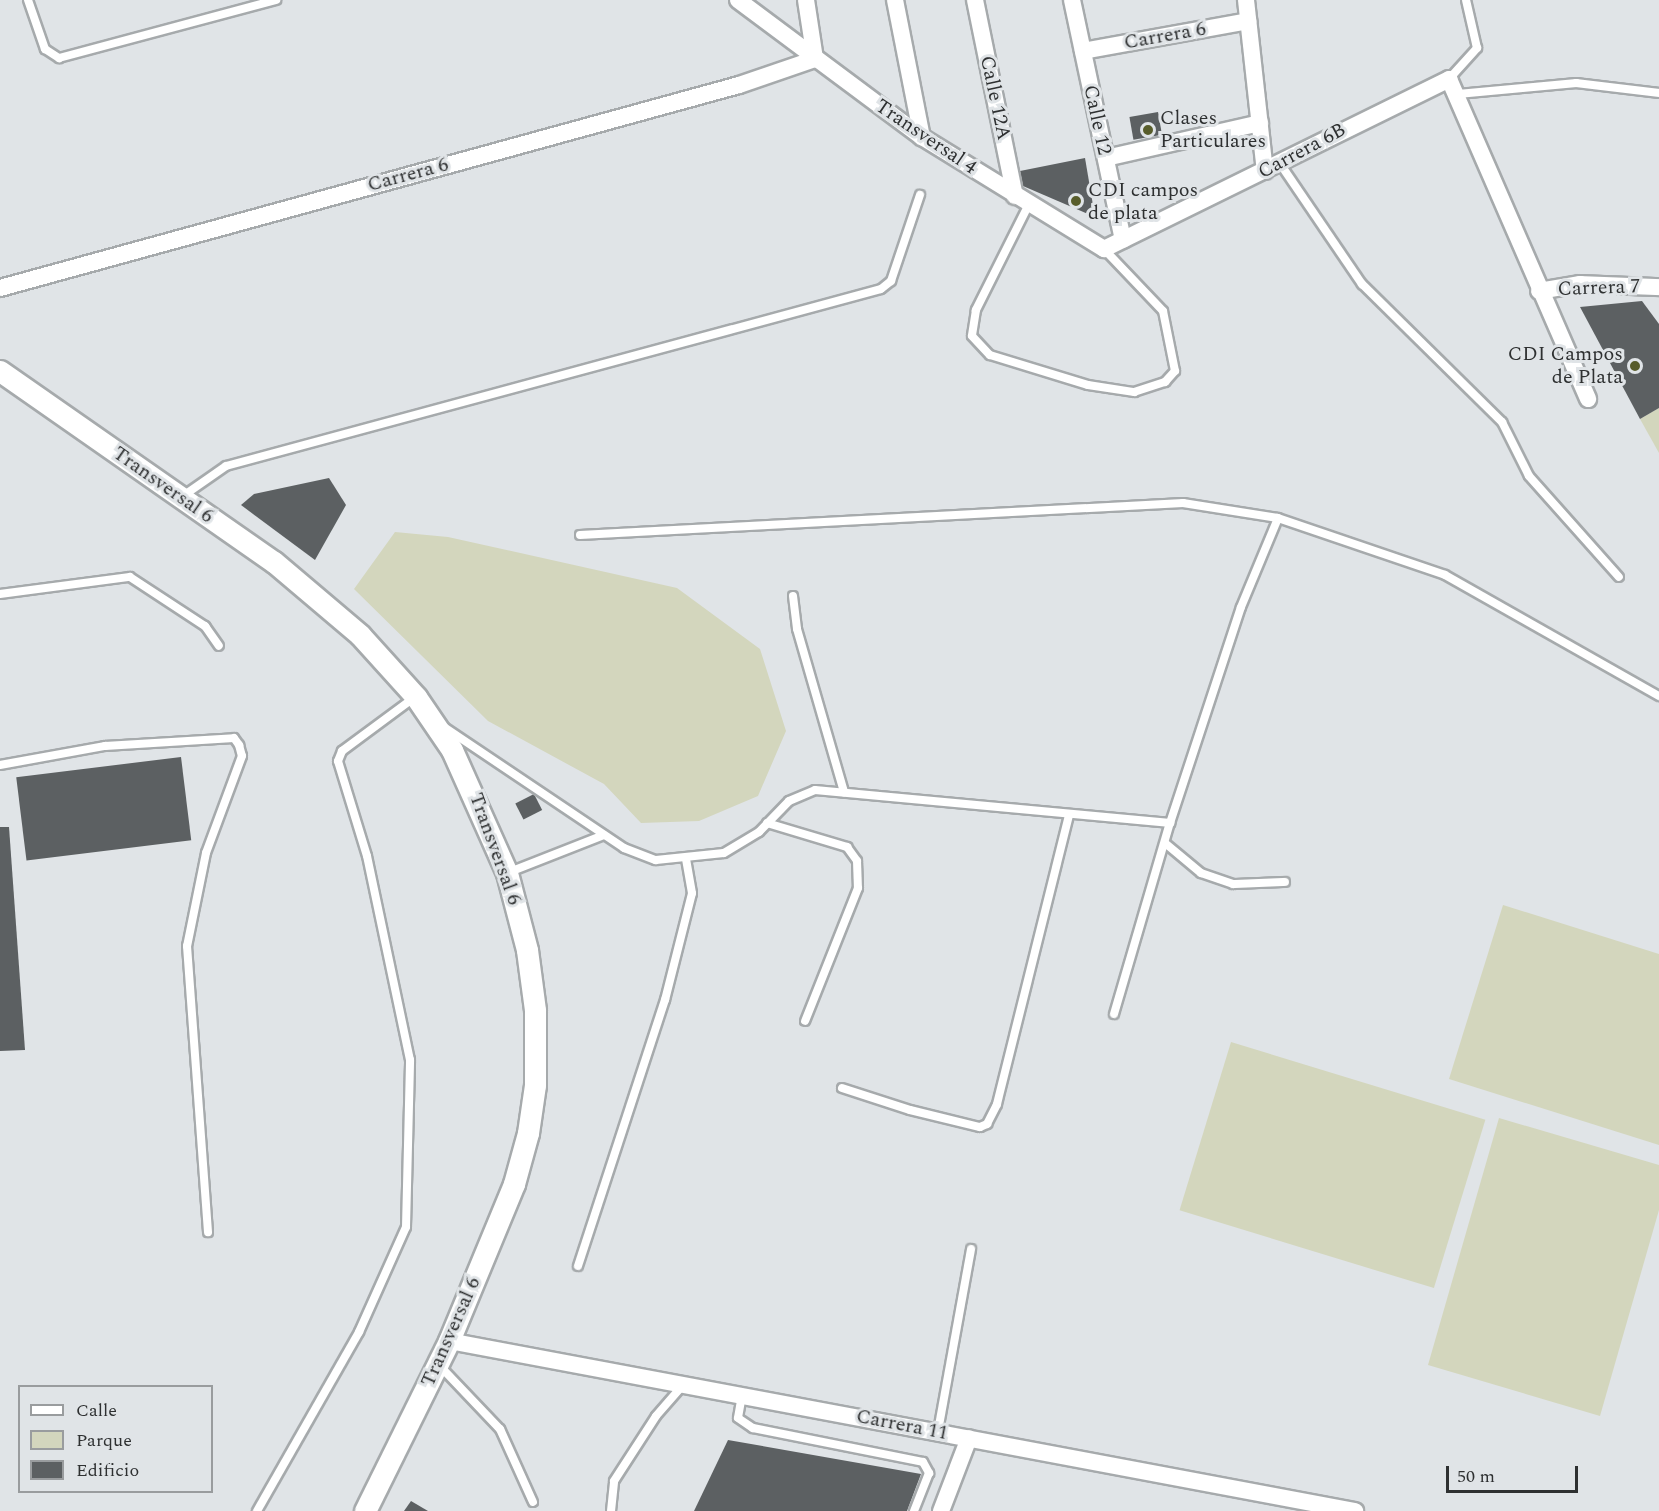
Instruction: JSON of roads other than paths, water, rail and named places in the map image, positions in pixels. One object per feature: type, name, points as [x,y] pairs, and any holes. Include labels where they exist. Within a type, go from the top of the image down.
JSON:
[{"type":"street","name":"Transversal 4","points":[[738,0],[922,137],[1104,249]]},
{"type":"street","points":[[806,0],[816,59]]},
{"type":"street","points":[[895,0],[922,137]]},
{"type":"street","name":"Calle 12A","points":[[975,0],[1022,200]]},
{"type":"street","name":"Calle 12","points":[[1072,0],[1123,240]]},
{"type":"street","points":[[1246,0],[1260,123],[1272,166]]},
{"type":"street","name":"Carrera 6","points":[[1083,51],[1248,21]]},
{"type":"street","name":"Carrera 6","points":[[0,288],[728,88],[816,59]]},
{"type":"street","points":[[1449,79],[1458,94],[1539,291],[1588,399]]},
{"type":"street","name":"Carrera 6B","points":[[1123,240],[1449,79]]},
{"type":"street","points":[[1106,158],[1260,123]]},
{"type":"street","points":[[1104,249],[1123,240]]},
{"type":"street","name":"Carrera 7","points":[[1539,291],[1591,284],[1659,287]]},
{"type":"street","name":"Transversal 6","points":[[0,371],[311,590],[416,697],[433,720],[466,775],[507,873],[532,980],[533,1104],[514,1184],[449,1341],[365,1511]]},
{"type":"street","name":"Carrera 11","points":[[449,1341],[1355,1511]]},
{"type":"street","points":[[941,1511],[969,1438]]},
{"type":"lane","points":[[28,0],[45,49],[59,58],[276,0]]},
{"type":"lane","points":[[1449,79],[1477,48],[1466,0]]},
{"type":"lane","points":[[1458,94],[1576,83],[1659,93]]},
{"type":"lane","points":[[1272,166],[1362,284],[1502,422],[1529,476],[1619,577]]},
{"type":"lane","points":[[180,498],[226,466],[881,289],[891,281],[920,195]]},
{"type":"lane","points":[[1022,200],[976,310],[972,336],[990,355],[1088,385],[1134,392],[1165,382],[1175,371],[1163,311],[1104,249]]},
{"type":"lane","points":[[580,535],[1183,503],[1278,518],[1445,575],[1659,696]]},
{"type":"lane","points":[[1114,1014],[1170,823],[1241,607],[1278,518]]},
{"type":"lane","points":[[0,594],[130,577],[205,626],[219,646]]},
{"type":"lane","points":[[793,596],[797,629],[844,792]]},
{"type":"lane","points":[[257,1511],[359,1332],[406,1227],[410,1060],[367,856],[338,760],[342,751],[416,697]]},
{"type":"lane","points":[[433,720],[604,835],[656,860],[686,860],[724,853],[767,823],[802,792],[844,792],[1170,823]]},
{"type":"lane","points":[[0,765],[105,746],[234,738],[239,745],[242,756],[206,853],[187,946],[208,1232]]},
{"type":"lane","points":[[842,1088],[930,1115],[980,1127],[987,1124],[997,1104],[1069,815]]},
{"type":"lane","points":[[767,823],[847,847],[857,861],[858,888],[805,1021]]},
{"type":"lane","points":[[507,873],[604,835]]},
{"type":"lane","points":[[1165,843],[1201,873],[1233,884],[1285,882]]},
{"type":"lane","points":[[578,1266],[665,1000],[692,893],[686,860]]},
{"type":"lane","points":[[938,1431],[971,1249]]},
{"type":"lane","points":[[438,1364],[500,1430],[533,1502]]},
{"type":"lane","points":[[610,1511],[614,1481],[656,1416],[682,1386]]},
{"type":"lane","points":[[742,1395],[738,1419],[753,1428],[923,1462],[929,1473],[914,1511]]},
{"type":"place","name":"Clases Particulares","points":[[1148,130]]},
{"type":"place","name":"CDI campos de plata","points":[[1076,201]]},
{"type":"place","name":"CDI Campos de Plata","points":[[1635,366]]}]
